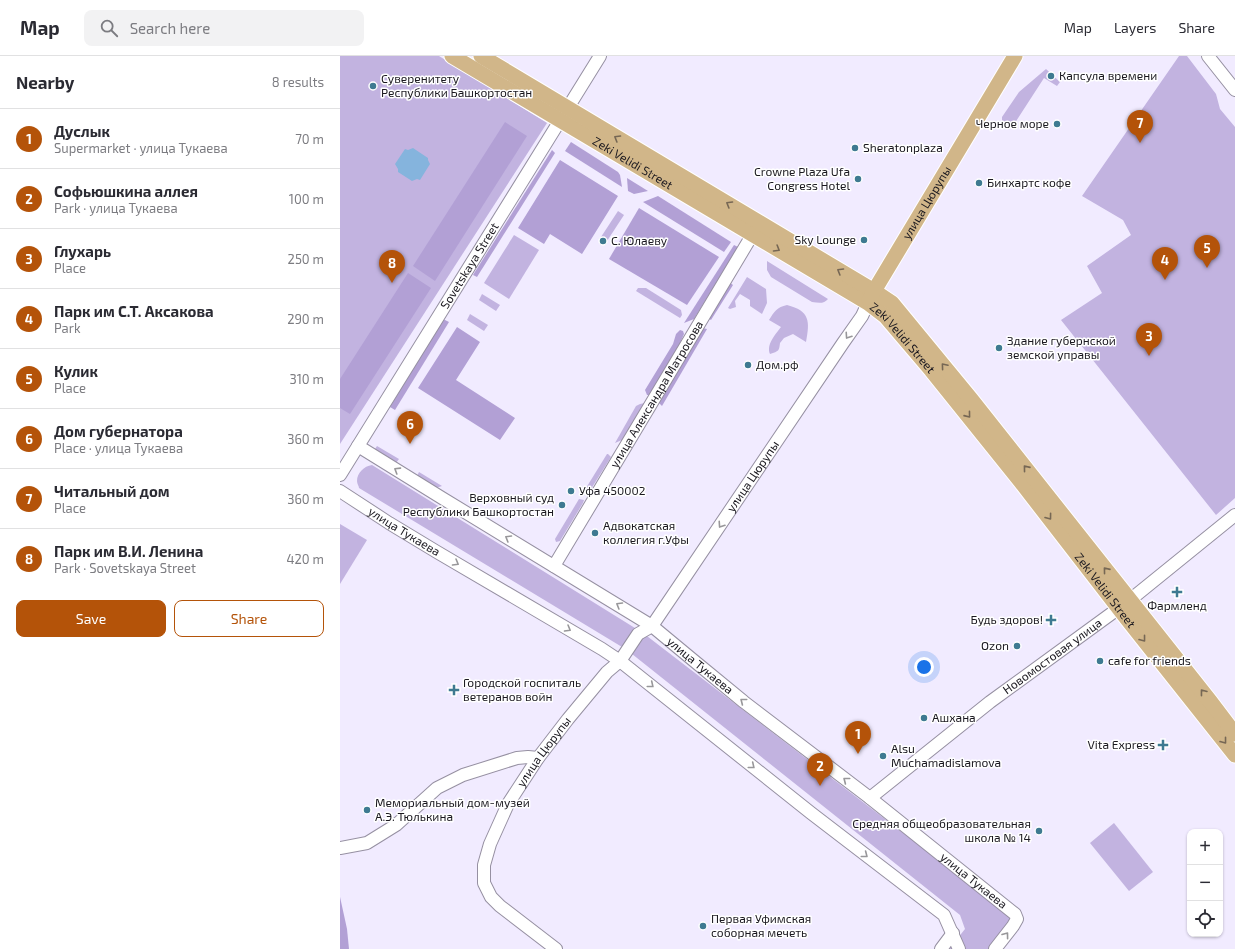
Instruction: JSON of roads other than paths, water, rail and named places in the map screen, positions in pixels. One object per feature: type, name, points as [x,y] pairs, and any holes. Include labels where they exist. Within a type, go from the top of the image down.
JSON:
[{"type":"main road","name":"Zeki Velidi Street","points":[[452,56],[564,114],[871,297],[1021,482],[1210,701],[1235,734]]},
{"type":"main road","name":"Zeki Velidi Street","points":[[481,56],[564,114]]},
{"type":"main road","name":"улица Цюрупы","points":[[871,297],[1015,56]]},
{"type":"main road","name":"Zeki Velidi Street","points":[[1125,604],[1235,755]]},
{"type":"street","name":"Sovetskaya Street","points":[[340,475],[600,56]]},
{"type":"street","points":[[1208,56],[1235,90]]},
{"type":"street","name":"улица Александра Матросова","points":[[554,566],[757,229]]},
{"type":"street","name":"улица Цюрупы","points":[[556,949],[500,906],[491,897],[484,883],[484,865],[490,844],[508,804],[538,758],[568,719],[607,672],[620,661],[638,634],[652,626],[858,321],[871,297]]},
{"type":"street","name":"улица Тукаева","points":[[358,446],[652,626],[757,712],[870,798],[1015,914],[1016,919],[1013,926],[995,949]]},
{"type":"street","name":"улица Тукаева","points":[[340,491],[389,523],[620,661],[811,813],[944,916],[959,949]]},
{"type":"street","name":"Новомостовая улица","points":[[870,798],[990,702],[1125,604],[1235,516]]},
{"type":"street","points":[[340,848],[367,843],[396,825],[437,788],[463,775],[517,758],[538,758]]},
{"type":"street","points":[[941,949],[953,933]]},
{"type":"water","points":[[413,148],[428,158],[430,164],[420,180],[417,179],[412,181],[398,172],[395,164],[405,149],[408,150]]},
{"type":"place","name":"Капсула времени","points":[[1051,76]]},
{"type":"place","name":"Суверенитету Республики Башкортостан","points":[[373,86]]},
{"type":"place","name":"Черное море","points":[[1057,124]]},
{"type":"place","name":"Читальный дом","points":[[1140,143]]},
{"type":"place","name":"Sheratonplaza","points":[[855,148]]},
{"type":"place","name":"Crowne Plaza Ufa Congress Hotel","points":[[858,179]]},
{"type":"place","name":"Бинхартс кофе","points":[[979,183]]},
{"type":"place","name":"Sky Lounge","points":[[864,240]]},
{"type":"place","name":"С. Юлаеву","points":[[603,241]]},
{"type":"place","name":"Кулик","points":[[1207,268]]},
{"type":"place","name":"Парк им С.Т. Аксакова","points":[[1165,280]]},
{"type":"place","name":"Парк им В.И. Ленина","points":[[392,283]]},
{"type":"place","name":"Здание губернской земской управы","points":[[999,348]]},
{"type":"place","name":"Глухарь","points":[[1149,356]]},
{"type":"place","name":"Дом.рф","points":[[748,365]]},
{"type":"place","name":"Дом губернатора","points":[[410,444]]},
{"type":"place","name":"Уфа 450002","points":[[571,491]]},
{"type":"place","name":"Верховный суд Республики Башкортостан","points":[[562,505]]},
{"type":"place","name":"Адвокатская коллегия г.Уфы","points":[[595,533]]},
{"type":"place","name":"Фармленд","points":[[1177,592]]},
{"type":"place","name":"Будь здоров!","points":[[1051,620]]},
{"type":"place","name":"Ozon","points":[[1017,646]]},
{"type":"place","name":"cafe for friends","points":[[1100,661]]},
{"type":"place","name":"Городской госпиталь ветеранов войн","points":[[454,690]]},
{"type":"place","name":"Ашхана","points":[[924,718]]},
{"type":"place","name":"Vita Express","points":[[1163,745]]},
{"type":"place","name":"Дуслык","points":[[858,754]]},
{"type":"place","name":"Alsu Muchamadislamova","points":[[883,756]]},
{"type":"place","name":"Софьюшкина аллея","points":[[820,786]]},
{"type":"place","name":"Мемориальный дом-музей А.Э. Тюлькина","points":[[367,810]]},
{"type":"place","name":"Средняя общеобразовательная школа № 14","points":[[1039,831]]},
{"type":"place","name":"Первая Уфимская соборная мечеть","points":[[703,926]]}]
